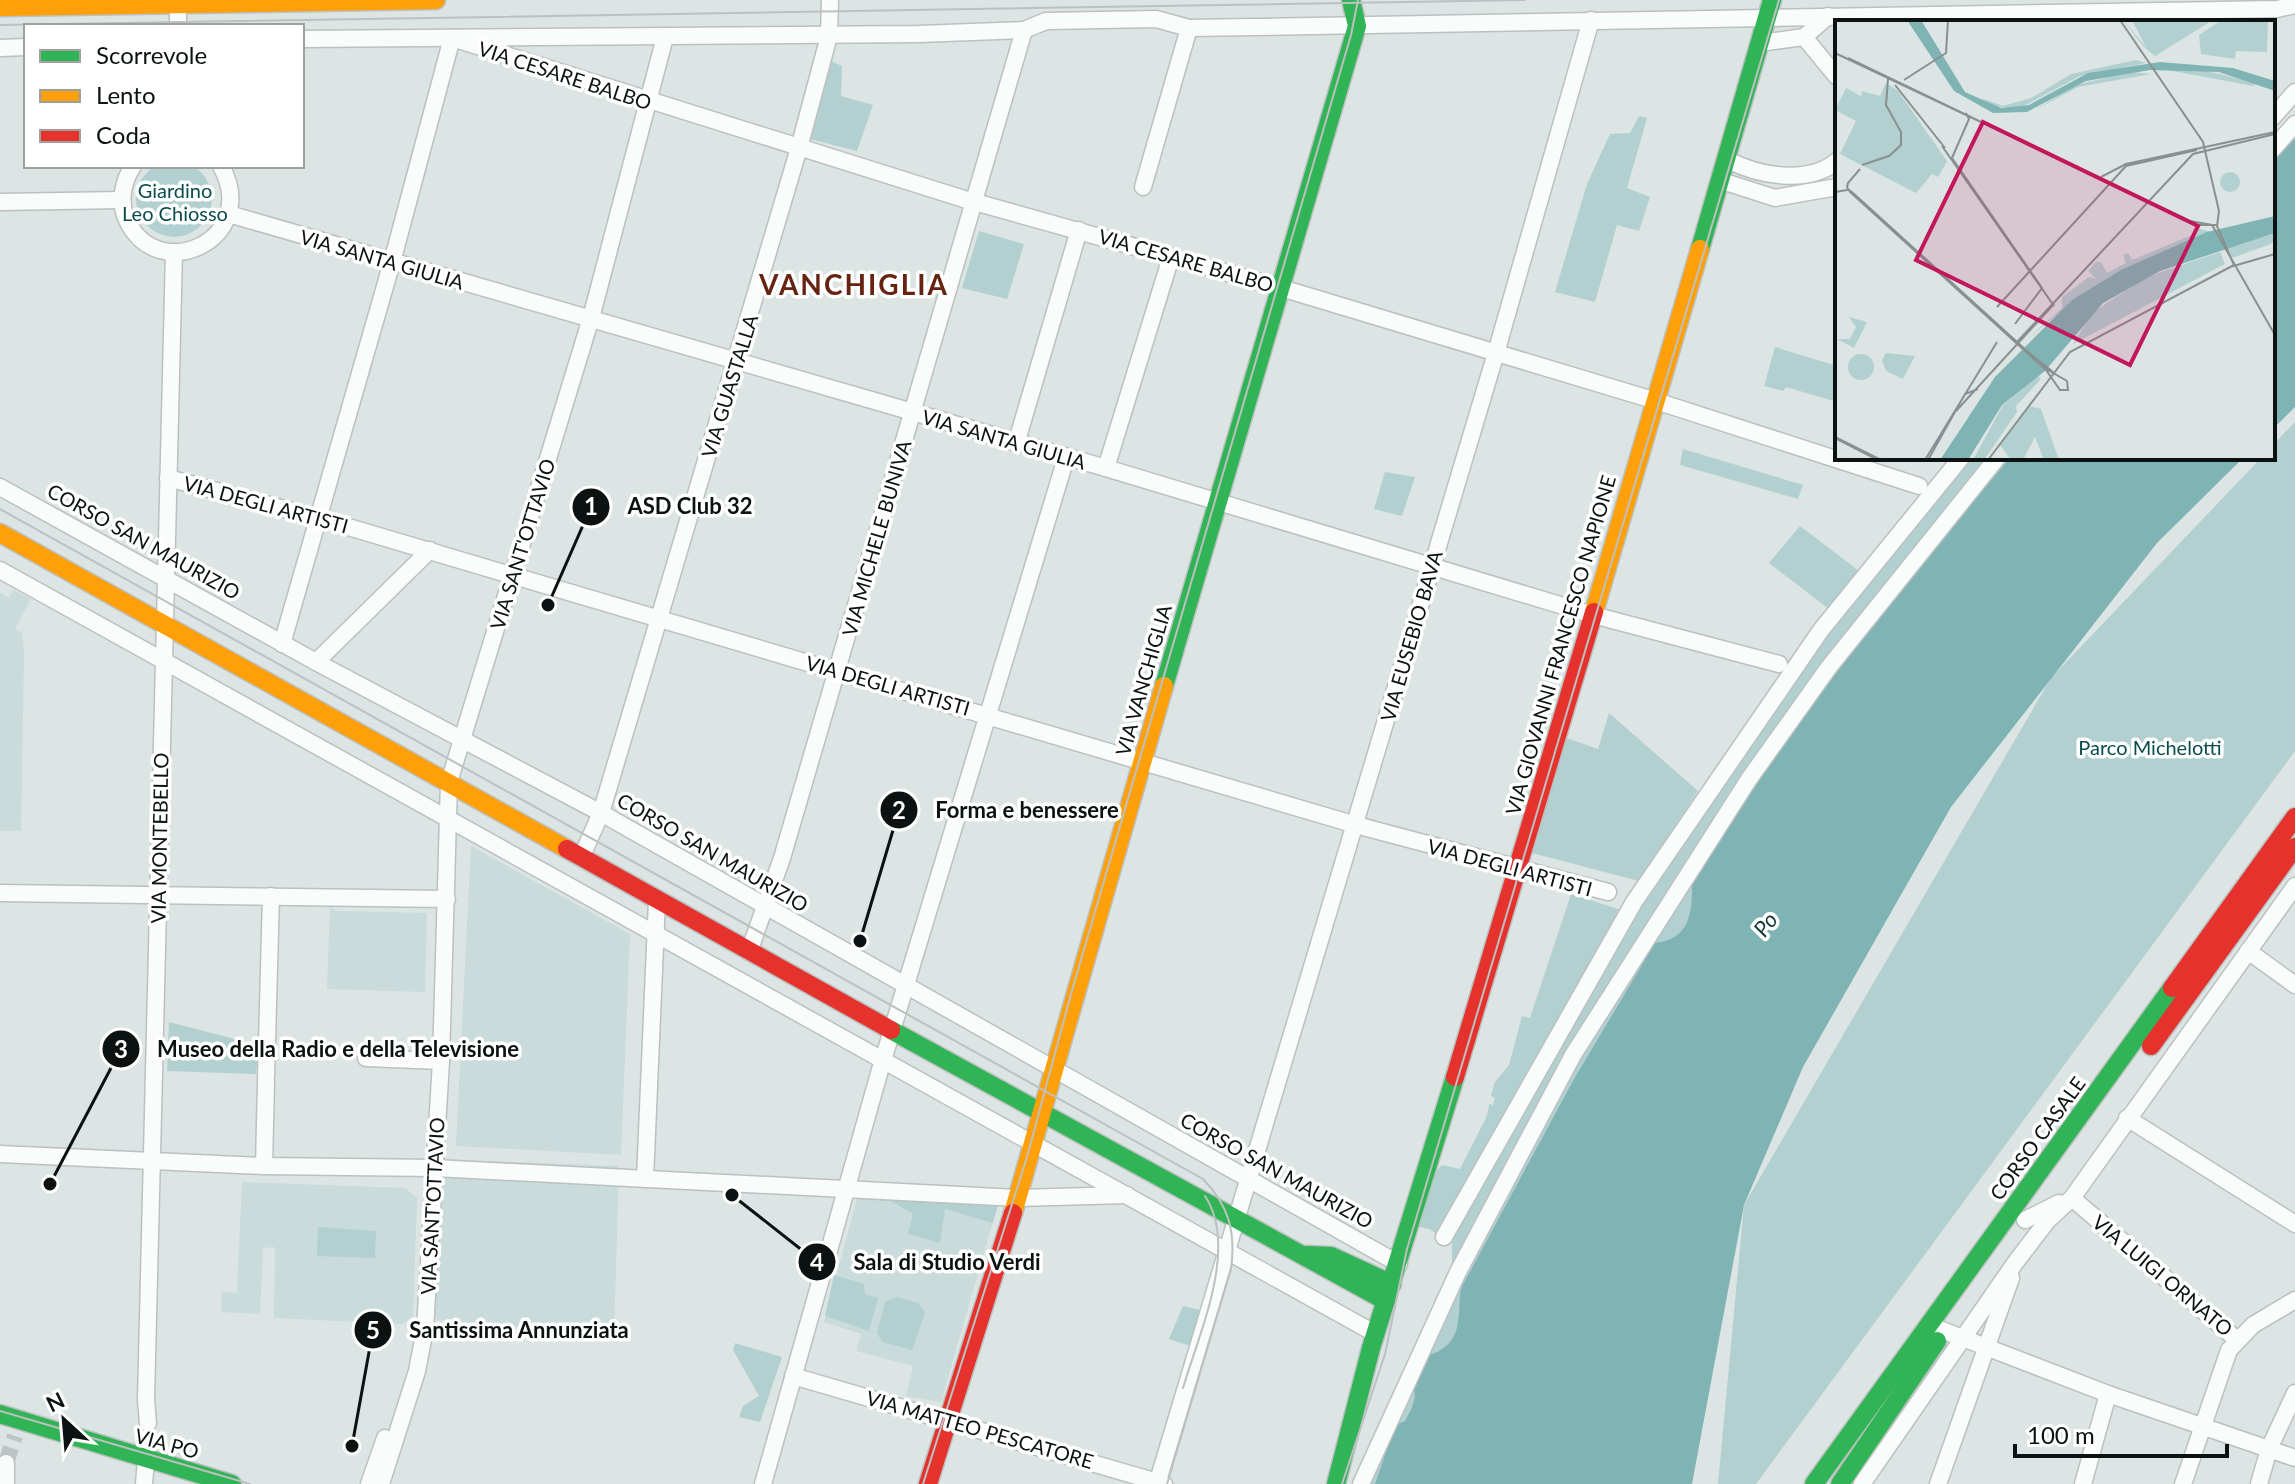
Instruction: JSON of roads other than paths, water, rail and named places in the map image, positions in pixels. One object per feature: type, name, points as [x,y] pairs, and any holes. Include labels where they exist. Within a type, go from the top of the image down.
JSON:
[{"type":"main road","points":[[0,7],[436,0]]},
{"type":"main road","points":[[1351,0],[1357,26]]},
{"type":"main road","name":"VIA GIOVANNI FRANCESCO NAPIONE","points":[[1336,1484],[1376,1334],[1593,615],[1653,400],[1722,181],[1770,9]]},
{"type":"main road","name":"VIA VANCHIGLIA","points":[[928,1484],[1034,1144],[1142,760],[1357,26]]},
{"type":"main road","points":[[0,533],[1041,1115],[1307,1255],[1321,1268],[1389,1293]]},
{"type":"main road","name":"CORSO CASALE","points":[[1840,1484],[1936,1328],[2295,817]]},
{"type":"main road","name":"CORSO CASALE","points":[[1814,1484],[2025,1220],[2295,847]]},
{"type":"main road","name":"VIA PO","points":[[0,1414],[18,1428],[232,1484]]},
{"type":"street","name":"VIA GUASTALLA","points":[[581,858],[601,813],[799,148],[829,36],[830,0]]},
{"type":"street","points":[[1357,26],[1365,0]]},
{"type":"street","points":[[178,2],[178,24]]},
{"type":"street","points":[[304,39],[829,36],[1024,30],[1046,21],[1140,20],[1189,28],[1357,26],[1591,20],[1770,9],[1828,16],[2262,9],[2295,5]]},
{"type":"street","points":[[1760,43],[1804,37],[1828,16]]},
{"type":"street","name":"VIA EUSEBIO BAVA","points":[[1162,1483],[1227,1251],[1496,353],[1591,20]]},
{"type":"street","points":[[1143,187],[1189,28]]},
{"type":"street","name":"VIA MICHELE BUNIVA","points":[[749,952],[766,909],[838,670],[1024,30]]},
{"type":"street","name":"VIA SANT'OTTAVIO","points":[[381,1484],[417,1371],[426,1317],[441,1061],[449,782],[591,318],[665,37]]},
{"type":"street","points":[[1804,37],[1835,75]]},
{"type":"street","points":[[282,644],[392,262],[452,38]]},
{"type":"street","name":"VIA CESARE BALBO","points":[[452,38],[648,102],[975,202],[1281,288],[1653,400],[1835,459]]},
{"type":"street","points":[[0,48],[24,47]]},
{"type":"street","points":[[2275,115],[2295,92]]},
{"type":"street","points":[[2275,147],[2295,124]]},
{"type":"street","points":[[1728,160],[1780,177],[1828,168],[1835,163]]},
{"type":"street","points":[[132,168],[122,200],[130,227],[152,247],[174,252],[207,243],[217,235],[229,214],[231,195],[222,168]]},
{"type":"street","points":[[1757,192],[1764,172]]},
{"type":"street","points":[[1804,172],[1807,192]]},
{"type":"street","points":[[1722,181],[1775,198],[1835,187]]},
{"type":"street","points":[[0,202],[122,200]]},
{"type":"street","name":"VIA SANTA GIULIA","points":[[229,214],[1106,468],[1593,615],[1779,664]]},
{"type":"street","points":[[1016,444],[1079,230]]},
{"type":"street","name":"VIA MONTEBELLO","points":[[144,1484],[148,1430],[151,1161],[174,252]]},
{"type":"street","points":[[1106,468],[1171,257]]},
{"type":"street","points":[[763,1484],[845,1189],[1066,458]]},
{"type":"street","name":"VIA CESARE BALBO","points":[[1839,460],[1919,486]]},
{"type":"street","points":[[1444,1237],[1642,889],[1821,630],[1959,460]]},
{"type":"street","points":[[1361,1484],[1458,1272],[1573,1055],[1767,754],[1829,667],[1995,460]]},
{"type":"street","name":"VIA DEGLI ARTISTI","points":[[168,478],[430,550],[1356,825],[1608,892]]},
{"type":"street","name":"CORSO SAN MAURIZIO","points":[[0,487],[165,576],[282,644],[601,813],[1399,1264]]},
{"type":"street","points":[[316,662],[430,550]]},
{"type":"street","points":[[0,570],[1376,1334]]},
{"type":"street","points":[[1862,1484],[2015,1263],[2046,1222],[2072,1198],[2295,886]]},
{"type":"street","points":[[0,893],[447,899]]},
{"type":"street","points":[[264,1166],[271,896]]},
{"type":"street","points":[[645,1179],[657,900]]},
{"type":"street","points":[[2248,951],[2295,985]]},
{"type":"street","points":[[366,1058],[441,1061]]},
{"type":"street","points":[[2127,1118],[2295,1224]]},
{"type":"street","points":[[0,1154],[264,1166],[434,1168],[1018,1198],[1127,1195]]},
{"type":"street","points":[[2025,1220],[2072,1198]]},
{"type":"street","name":"VIA LUIGI ORNATO","points":[[2072,1198],[2236,1339],[2295,1300]]},
{"type":"street","points":[[1938,1484],[1988,1348],[2015,1263]]},
{"type":"street","points":[[1936,1328],[2108,1394],[2295,1458]]},
{"type":"street","points":[[2183,1484],[2201,1426],[2236,1339]]},
{"type":"street","name":"VIA SANT'OTTAVIO","points":[[369,1484],[408,1370],[419,1351]]},
{"type":"street","name":"VIA MATTEO PESCATORE","points":[[793,1376],[1162,1483]]},
{"type":"street","points":[[2259,1484],[2269,1449],[2295,1393]]},
{"type":"street","points":[[2083,1484],[2108,1394]]},
{"type":"street","points":[[6,1463],[6,1484]]},
{"type":"water","points":[[2295,134],[2295,407],[2275,427],[2275,158]]},
{"type":"water","name":"Po","points":[[2008,460],[2241,460],[2157,543],[1951,807],[1803,1067],[1744,1205],[1692,1484],[1375,1484],[1395,1425],[1405,1421],[1411,1408],[1415,1395],[1413,1385],[1427,1356],[1446,1346],[1456,1333],[1460,1292],[1465,1280],[1574,1079],[1655,943],[1676,936],[1687,923],[1693,881],[1698,871],[1820,695],[1932,551]]},
{"type":"tunnel","points":[[6,1463],[15,1436]]},
{"type":"tram line","points":[[923,1484],[1027,1157],[1071,994],[1351,35],[1358,0]]},
{"type":"tram line","points":[[61,24],[1525,0]]},
{"type":"tram line","points":[[1342,1484],[1385,1354],[1407,1249],[1779,0]]},
{"type":"tram line","points":[[0,25],[24,25]]},
{"type":"tram line","points":[[0,509],[1203,1179],[1219,1199],[1229,1220],[1231,1269],[1167,1484]]},
{"type":"tram line","points":[[1183,1388],[1206,1317],[1217,1265],[1218,1240],[1214,1217],[1205,1196]]},
{"type":"tram line","points":[[0,1411],[250,1484]]},
{"type":"place","name":"ASD Club 32","points":[[548,605]]},
{"type":"place","name":"Forma e benessere","points":[[860,941]]},
{"type":"place","name":"Museo della Radio e della Televisione","points":[[50,1184]]},
{"type":"place","name":"Sala di Studio Verdi","points":[[732,1195]]},
{"type":"place","name":"Santissima Annunziata","points":[[352,1446]]},
{"type":"district","name":"VANCHIGLIA","points":[[854,284]]},
{"type":"park label","name":"Giardino Leo Chiosso","points":[[175,202]]},
{"type":"park label","name":"Parco Michelotti","points":[[2150,747]]}]
